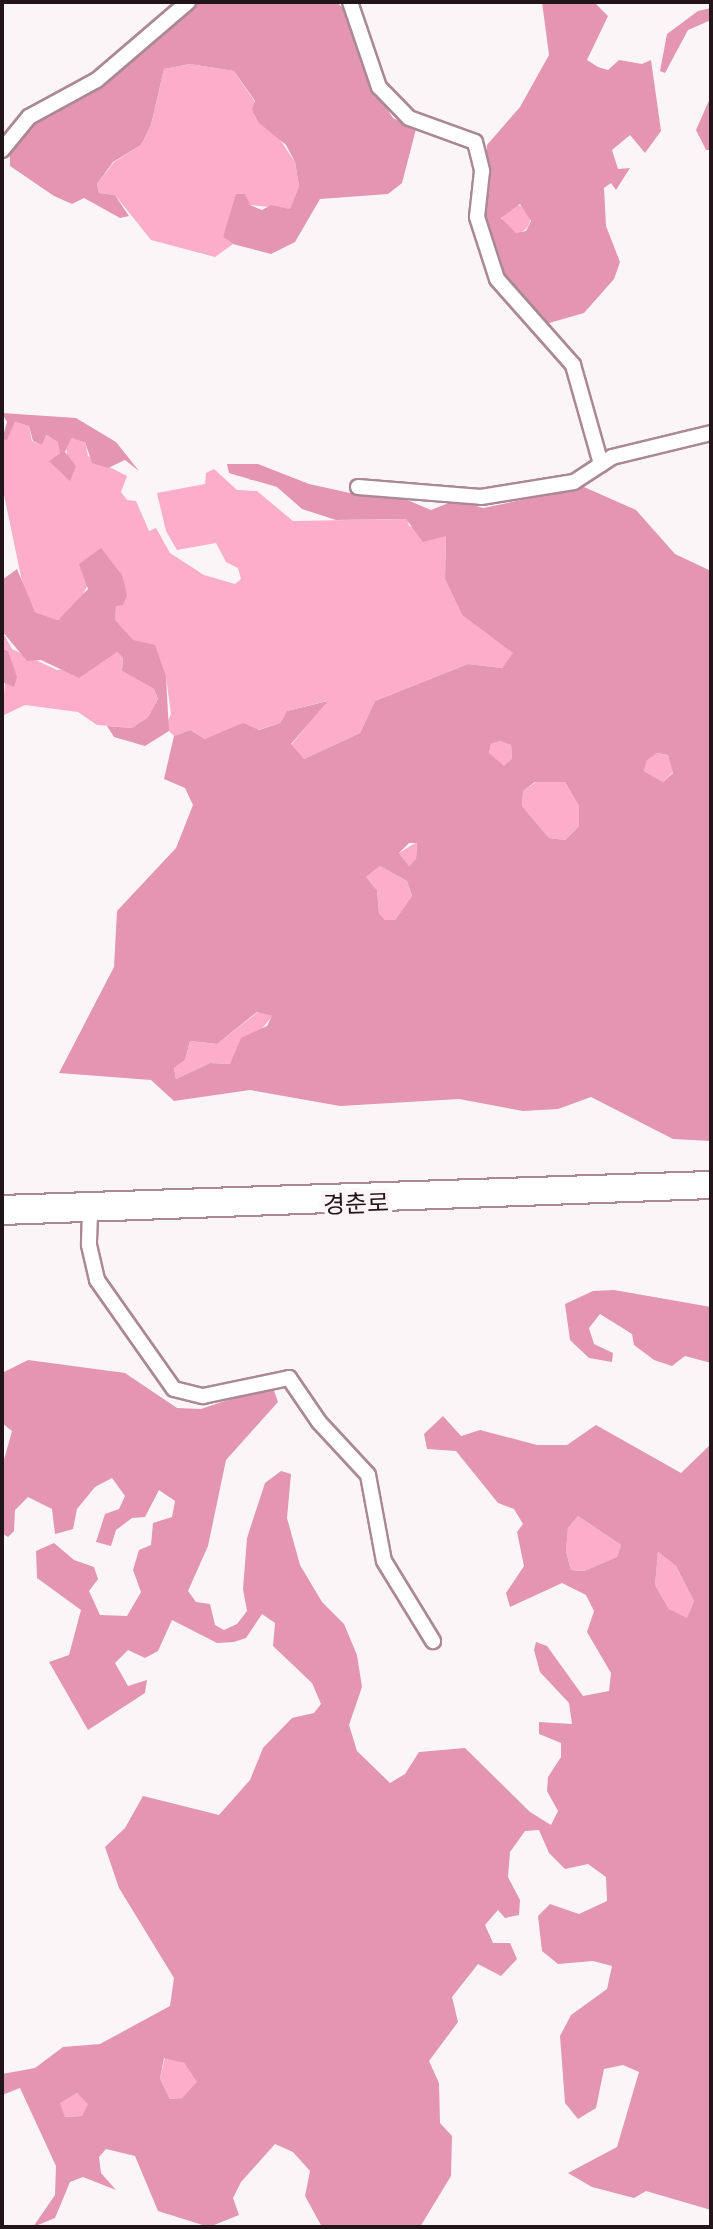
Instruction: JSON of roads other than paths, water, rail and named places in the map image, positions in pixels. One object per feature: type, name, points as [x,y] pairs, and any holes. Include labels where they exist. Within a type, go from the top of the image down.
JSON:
[{"type":"street","points":[[2,150],[29,117],[97,80],[188,2]]},
{"type":"street","points":[[350,2],[379,87],[409,118],[475,142],[482,171],[477,217],[497,279],[573,365],[601,464]]},
{"type":"street","points":[[358,487],[481,497],[574,482],[601,464],[686,435],[711,433]]},
{"type":"street","name":"경춘로","points":[[2,1203],[711,1179]]},
{"type":"street","name":"경춘로","points":[[2,1217],[711,1191]]},
{"type":"street","points":[[90,1213],[89,1245],[97,1280],[174,1389],[203,1396],[289,1378],[319,1422],[368,1475],[384,1561],[433,1641]]}]
